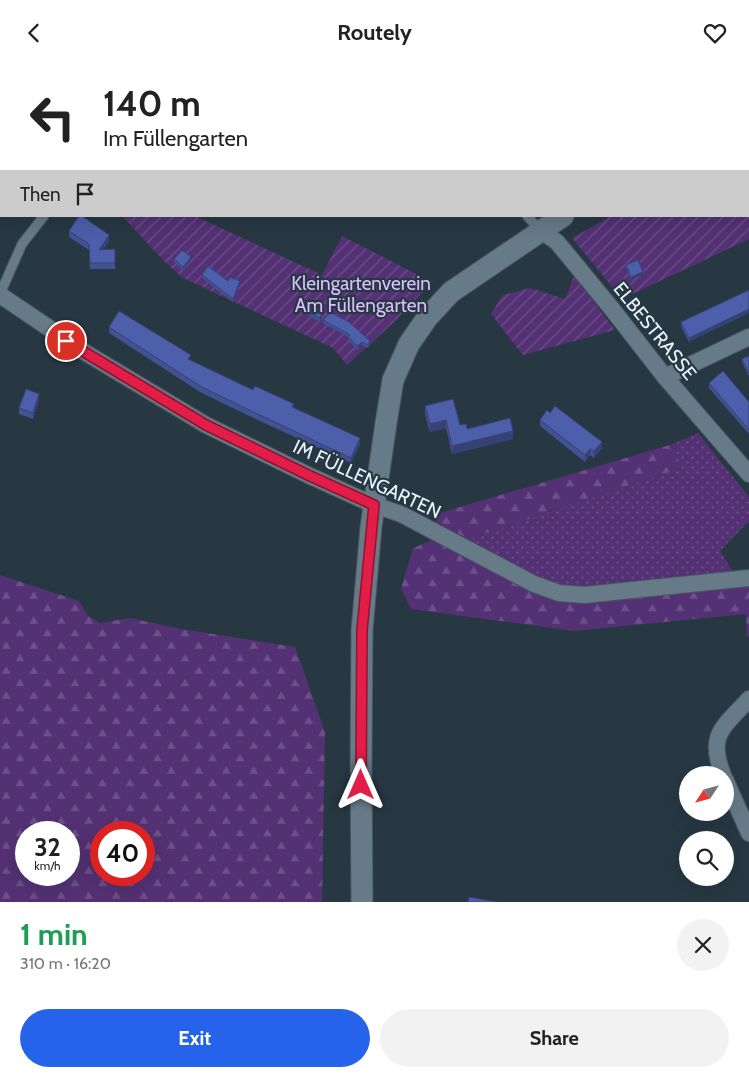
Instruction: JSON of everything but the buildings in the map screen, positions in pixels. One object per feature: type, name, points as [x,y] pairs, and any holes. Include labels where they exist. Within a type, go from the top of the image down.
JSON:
[{"type":"street","points":[[362,902],[362,630],[374,505],[393,380],[409,344],[427,318],[451,292],[516,249],[534,223],[559,217]]},
{"type":"street","name":"ELBESTRASSE","points":[[534,223],[557,242],[665,377],[749,474]]},
{"type":"street","name":"IM FÜLLENGARTEN","points":[[0,294],[86,353],[206,425],[308,475],[401,515],[534,584],[559,593],[584,595],[749,578]]},
{"type":"street","points":[[665,377],[749,337]]},
{"type":"street","points":[[720,766],[716,741],[722,727],[749,699]]},
{"type":"street","points":[[734,799],[749,833]]},
{"type":"lane","points":[[0,294],[22,243],[43,217]]},
{"type":"green space","name":"Kleingartenverein Am Füllengarten","points":[[123,217],[197,217],[322,275],[342,236],[432,282],[393,323],[347,365],[333,348],[183,278],[165,262]]},
{"type":"green space","points":[[609,217],[749,217],[749,239],[622,299],[572,238]]},
{"type":"green space","points":[[574,276],[615,330],[523,355],[491,314],[503,295],[530,288],[565,299]]},
{"type":"green space","points":[[698,433],[749,497],[749,521],[720,551],[733,572],[581,587],[561,585],[536,577],[468,539],[681,468],[673,444]]},
{"type":"green space","points":[[673,444],[681,468],[468,539],[436,522],[436,514]]},
{"type":"green space","points":[[434,539],[555,600],[583,602],[749,583],[749,636],[747,637],[746,614],[574,631],[411,609],[401,589],[413,548]]},
{"type":"green space","points":[[0,575],[79,601],[88,616],[101,623],[130,618],[181,629],[295,647],[325,732],[322,902],[0,902]]},
{"type":"route","points":[[66,341],[206,425],[374,505],[362,630],[361,785]]}]
